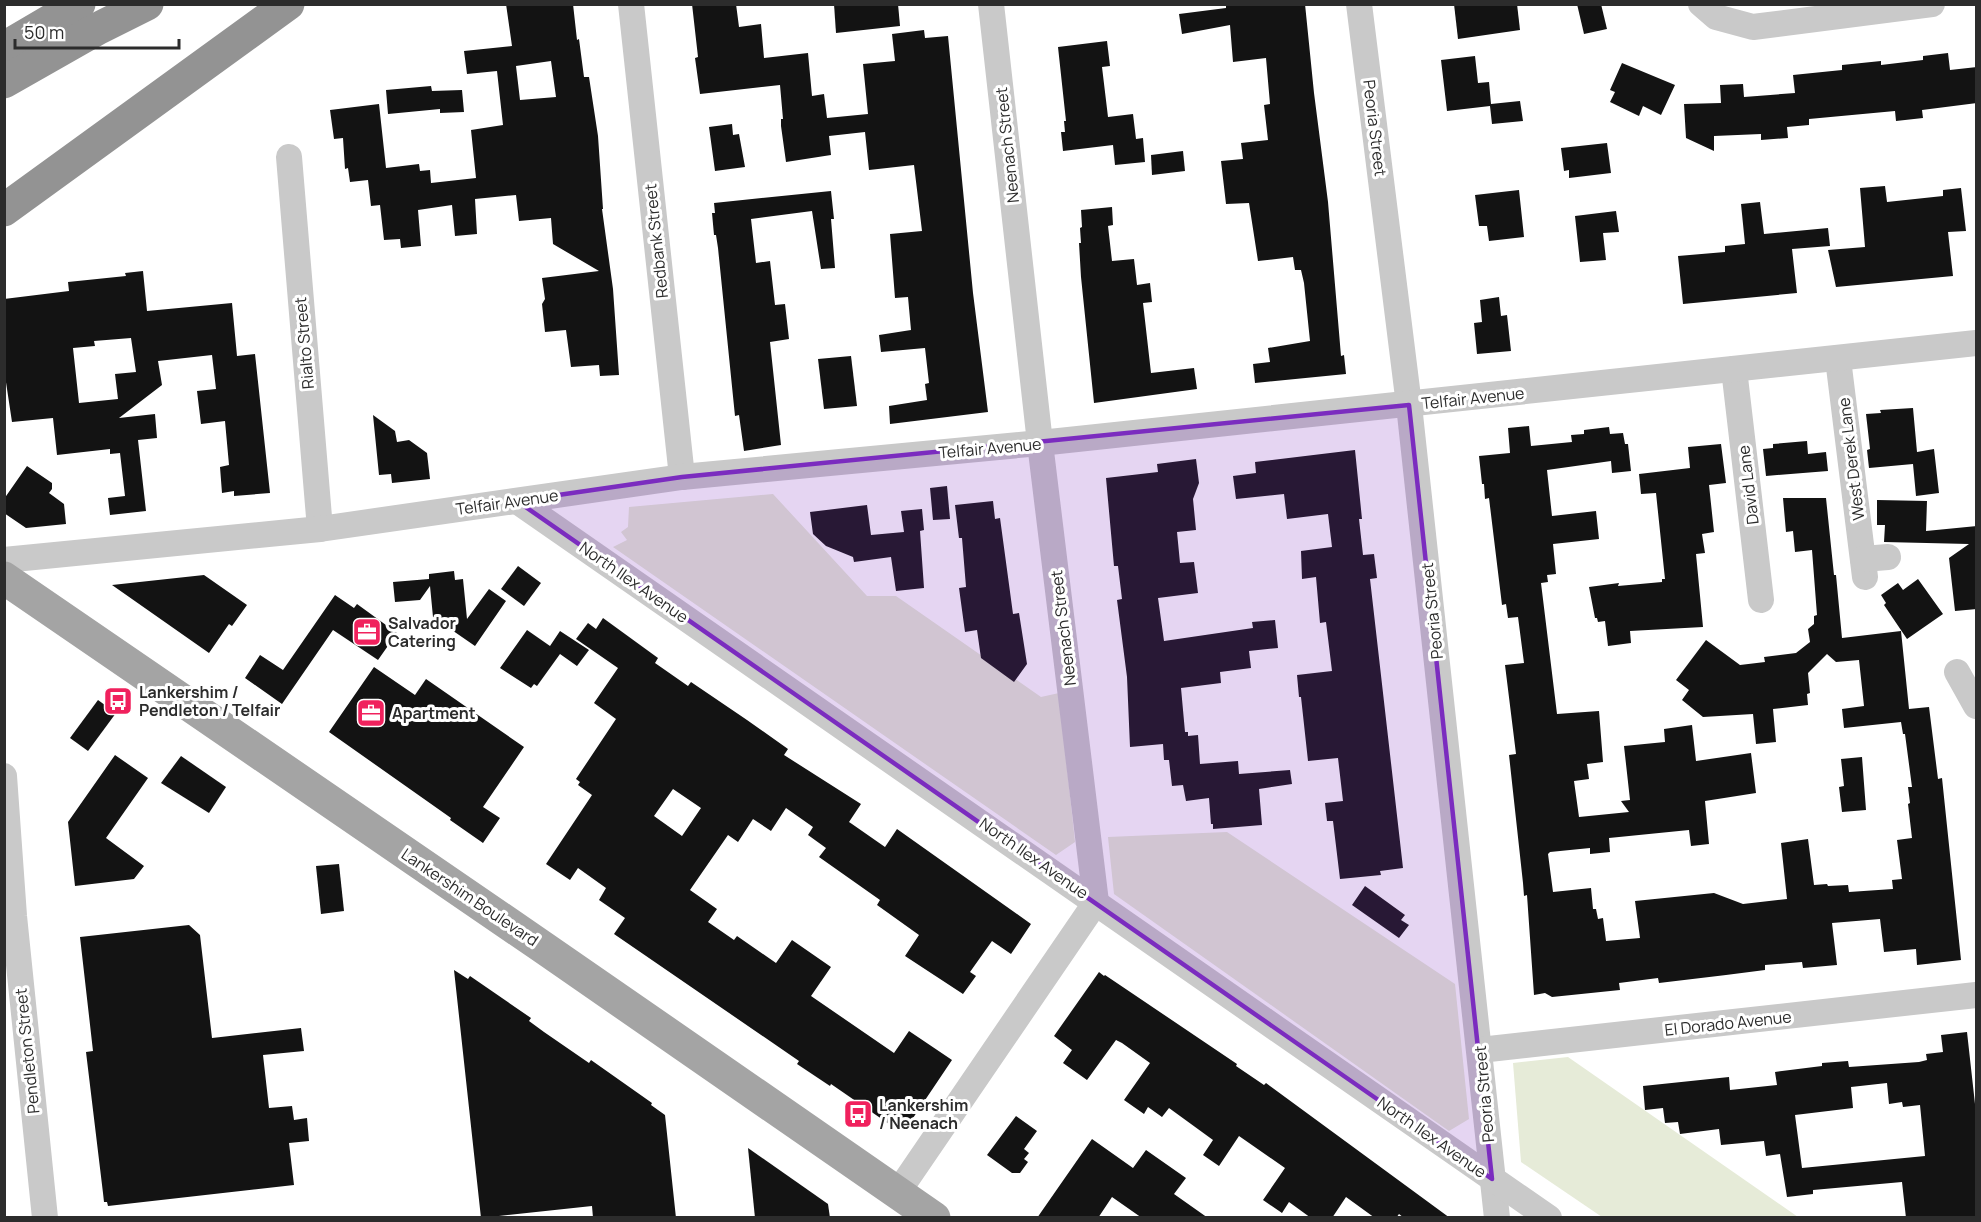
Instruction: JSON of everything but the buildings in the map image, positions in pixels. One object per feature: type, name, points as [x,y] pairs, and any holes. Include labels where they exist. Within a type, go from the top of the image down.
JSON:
[{"type":"highway","points":[[4,30],[50,4]]},
{"type":"highway","points":[[4,48],[79,4]]},
{"type":"highway","points":[[4,82],[99,28],[147,4]]},
{"type":"highway","points":[[4,210],[288,4]]},
{"type":"main road","name":"Lankershim Boulevard","points":[[4,578],[934,1218]]},
{"type":"street","name":"Redbank Street","points":[[631,4],[681,477]]},
{"type":"street","name":"Neenach Street","points":[[991,4],[1040,443],[1096,902]]},
{"type":"street","name":"Peoria Street","points":[[1359,4],[1409,405],[1497,1218]]},
{"type":"street","points":[[1701,4],[1716,17],[1753,27],[1932,4]]},
{"type":"street","name":"Rialto Street","points":[[289,157],[320,529]]},
{"type":"street","name":"Telfair Avenue","points":[[4,560],[320,529],[681,477],[1409,405],[1977,343]]},
{"type":"street","name":"West Derek Lane","points":[[1839,359],[1864,568],[1888,557]]},
{"type":"street","name":"David Lane","points":[[1734,369],[1761,600]]},
{"type":"street","name":"North Ilex Avenue","points":[[517,501],[1549,1218]]},
{"type":"street","points":[[1957,672],[1977,706]]},
{"type":"street","name":"Pendleton Street","points":[[4,776],[10,936],[45,1218]]},
{"type":"street","points":[[898,1192],[1096,902]]},
{"type":"street","name":"El Dorado Avenue","points":[[1480,1050],[1977,995]]},
{"type":"highlighted area","points":[[1409,405],[1492,1179],[517,501],[682,477]]},
{"type":"green space","points":[[773,494],[867,596],[896,596],[1041,697],[1059,693],[1075,842],[1056,855],[613,547],[627,540],[621,532],[628,527],[629,507]]},
{"type":"green space","points":[[1227,832],[1455,984],[1469,1119],[1449,1131],[1114,894],[1108,837]]},
{"type":"green space","points":[[1568,1057],[1798,1217],[1602,1217],[1521,1162],[1513,1063]]},
{"type":"place","name":"Salvador Catering","points":[[367,632]]},
{"type":"place","name":"Lankershim / Pendleton / Telfair","points":[[118,701]]},
{"type":"place","name":"Apartment","points":[[371,713]]},
{"type":"place","name":"Lankershim / Neenach","points":[[858,1114]]}]
